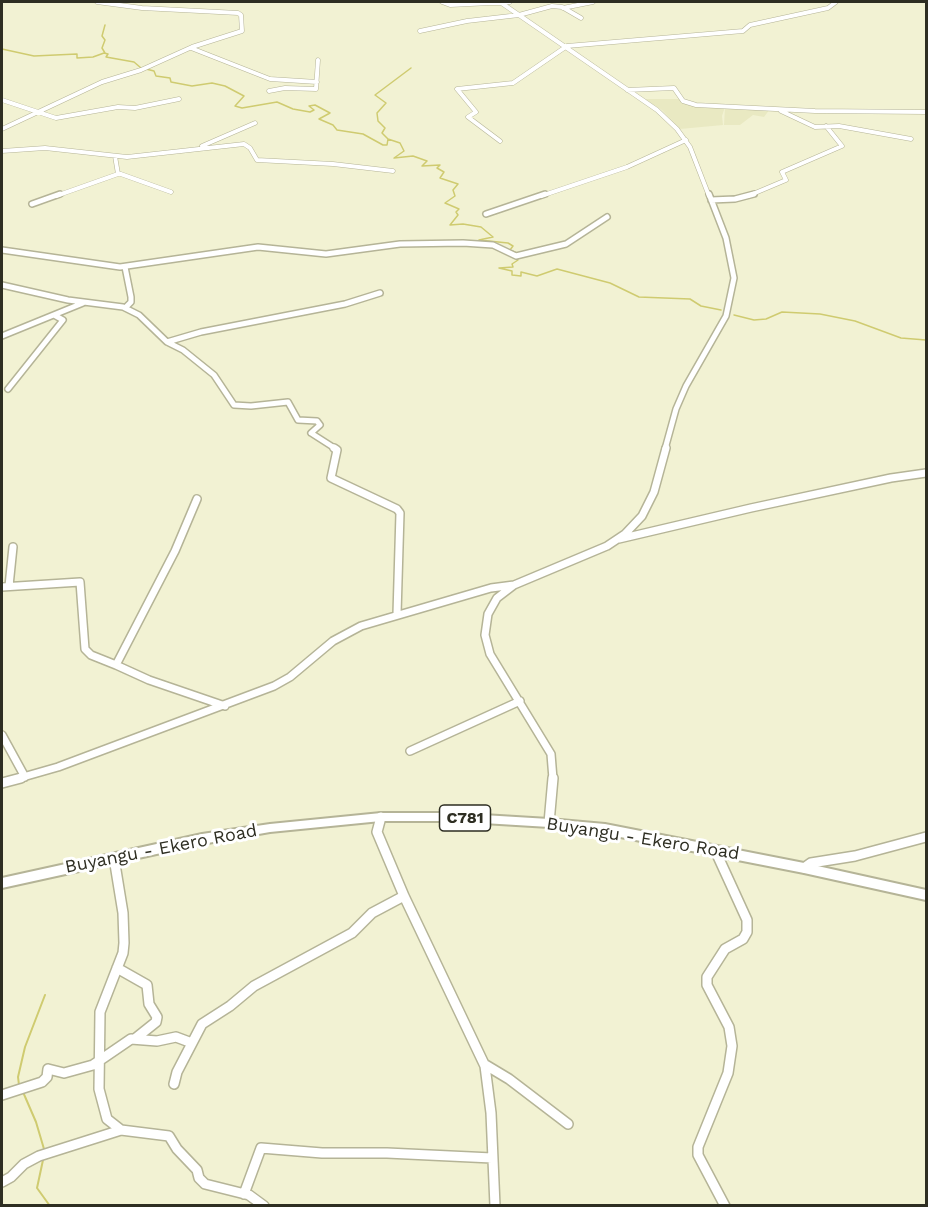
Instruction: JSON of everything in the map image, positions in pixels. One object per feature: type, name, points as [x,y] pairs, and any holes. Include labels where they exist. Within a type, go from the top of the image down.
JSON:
[{"type":"main road","name":"Buyangu - Ekero Road","points":[[2,883],[202,839],[270,828],[381,817],[470,818],[549,823],[617,831],[804,868],[927,896]]},
{"type":"street","points":[[2,129],[102,82],[141,70],[191,48],[242,31],[241,15],[225,12],[142,8],[97,2]]},
{"type":"street","points":[[442,2],[450,5],[505,2],[519,15],[663,115],[686,140],[726,238],[734,270],[730,303],[721,326],[686,386],[676,409],[648,507],[619,539]]},
{"type":"street","points":[[563,8],[593,2]]},
{"type":"street","points":[[500,141],[468,117],[476,112],[457,89],[513,83],[565,47],[640,38],[746,30],[750,25],[828,8],[834,6],[836,2]]},
{"type":"street","points":[[420,31],[466,21],[519,15],[552,6],[563,8],[581,18]]},
{"type":"street","points":[[191,48],[270,79],[317,82]]},
{"type":"street","points":[[269,92],[285,88],[317,89],[318,60]]},
{"type":"street","points":[[627,90],[674,88],[683,101],[690,104],[779,109],[927,112]]},
{"type":"street","points":[[2,100],[60,118],[179,99]]},
{"type":"street","points":[[779,109],[808,124],[839,126],[911,139]]},
{"type":"street","points":[[194,149],[255,123]]},
{"type":"street","points":[[711,200],[735,199],[755,194],[786,180],[782,172],[842,146],[826,126]]},
{"type":"street","points":[[486,214],[627,168],[686,140]]},
{"type":"street","points":[[2,151],[45,148],[115,156],[158,155],[244,144],[250,148],[257,160],[333,164],[393,171]]},
{"type":"street","points":[[115,156],[118,173]]},
{"type":"street","points":[[32,204],[118,173],[171,192]]},
{"type":"street","points":[[2,250],[125,267],[258,247],[326,254],[415,243],[462,243],[493,245],[508,254],[520,255],[566,244],[607,217]]},
{"type":"street","points":[[125,267],[131,297],[131,302],[125,308]]},
{"type":"street","points":[[2,285],[85,303],[125,308],[139,315],[167,342],[183,350],[214,375],[234,405],[250,406],[288,402],[298,420],[317,421],[320,425],[311,433],[337,450],[331,478],[397,509],[401,527],[397,614]]},
{"type":"street","points":[[167,342],[201,332],[345,304],[380,293]]},
{"type":"street","points":[[2,336],[85,303]]},
{"type":"street","points":[[8,389],[63,320],[54,315]]},
{"type":"street","points":[[549,823],[554,786],[553,761],[545,740],[492,659],[485,635],[491,608],[501,594],[514,585],[586,556],[619,539],[891,478],[927,473]]},
{"type":"street","points":[[116,665],[175,551],[197,500]]},
{"type":"street","points":[[13,547],[5,587],[80,582],[82,637],[85,649],[91,655],[149,680],[225,706]]},
{"type":"street","points":[[2,783],[58,767],[156,729],[225,706],[283,681],[320,651],[354,629],[397,614],[491,588],[514,585]]},
{"type":"street","points":[[410,751],[520,701]]},
{"type":"street","points":[[2,735],[25,777]]},
{"type":"street","points":[[381,817],[377,832],[404,896],[484,1064],[488,1078],[495,1206]]},
{"type":"street","points":[[804,868],[811,863],[855,856],[927,837]]},
{"type":"street","points":[[715,850],[747,920],[747,932],[743,939],[724,950],[707,977],[707,985],[729,1027],[732,1046],[728,1073],[698,1147],[698,1155],[725,1206]]},
{"type":"street","points":[[114,858],[123,913],[123,953],[100,1012],[99,1062],[101,1100],[108,1121],[121,1130]]},
{"type":"street","points":[[174,1084],[177,1072],[202,1024],[230,1006],[254,986],[352,933],[372,913],[404,896]]},
{"type":"street","points":[[117,968],[147,985],[149,1004],[157,1017],[156,1022],[136,1038]]},
{"type":"street","points":[[2,1095],[42,1082],[47,1077],[48,1069],[70,1072],[99,1062],[131,1039],[156,1041],[176,1037],[192,1042]]},
{"type":"street","points":[[484,1064],[509,1078],[568,1124]]},
{"type":"street","points":[[2,1182],[11,1178],[24,1164],[39,1156],[121,1130],[169,1136],[177,1149],[197,1170],[199,1178],[205,1184],[254,1197],[264,1206]]},
{"type":"street","points":[[244,1194],[261,1148],[322,1153],[387,1153],[492,1158]]},
{"type":"shaded area","points":[[645,99],[679,99],[687,104],[770,109],[764,117],[753,115],[740,125],[724,125],[725,107],[722,116],[723,125],[680,129],[662,110]]},
{"type":"waterway","points":[[105,25],[102,36],[105,40],[102,48],[105,53]]},
{"type":"waterway","points":[[2,49],[34,56],[77,54],[77,58],[93,57],[104,53],[108,54],[106,57],[134,62],[141,68]]},
{"type":"waterway","points":[[388,139],[382,133],[385,128],[378,121],[377,113],[386,103],[375,95],[411,68]]},
{"type":"waterway","points":[[146,69],[154,71],[156,76],[170,78],[171,82],[192,86],[212,83],[225,86],[244,96],[235,106],[242,108],[277,102],[293,109],[310,112],[314,110],[309,106],[315,105],[330,113],[319,119],[333,125],[337,130],[363,134],[383,145],[387,145],[388,139]]},
{"type":"waterway","points":[[388,139],[400,143],[404,151],[394,158],[413,156],[427,161],[422,166],[440,165],[437,168],[444,172],[440,178],[458,184],[453,190],[455,196],[445,203],[459,209],[456,212],[458,215],[450,225],[463,224],[481,227],[493,237],[479,240],[508,243],[513,246],[510,250],[517,253]]},
{"type":"waterway","points":[[509,255],[518,260],[512,264],[513,267],[499,268],[512,271],[512,275],[521,276],[521,272],[537,276],[557,269],[610,283],[639,297],[690,299],[701,306],[721,310]]},
{"type":"waterway","points":[[734,315],[754,320],[766,319],[782,312],[820,314],[855,321],[901,338],[926,340]]},
{"type":"waterway","points":[[19,1085],[18,1077],[25,1047],[45,995]]},
{"type":"waterway","points":[[23,1092],[36,1122],[44,1149]]},
{"type":"waterway","points":[[43,1160],[37,1188],[50,1206]]}]
